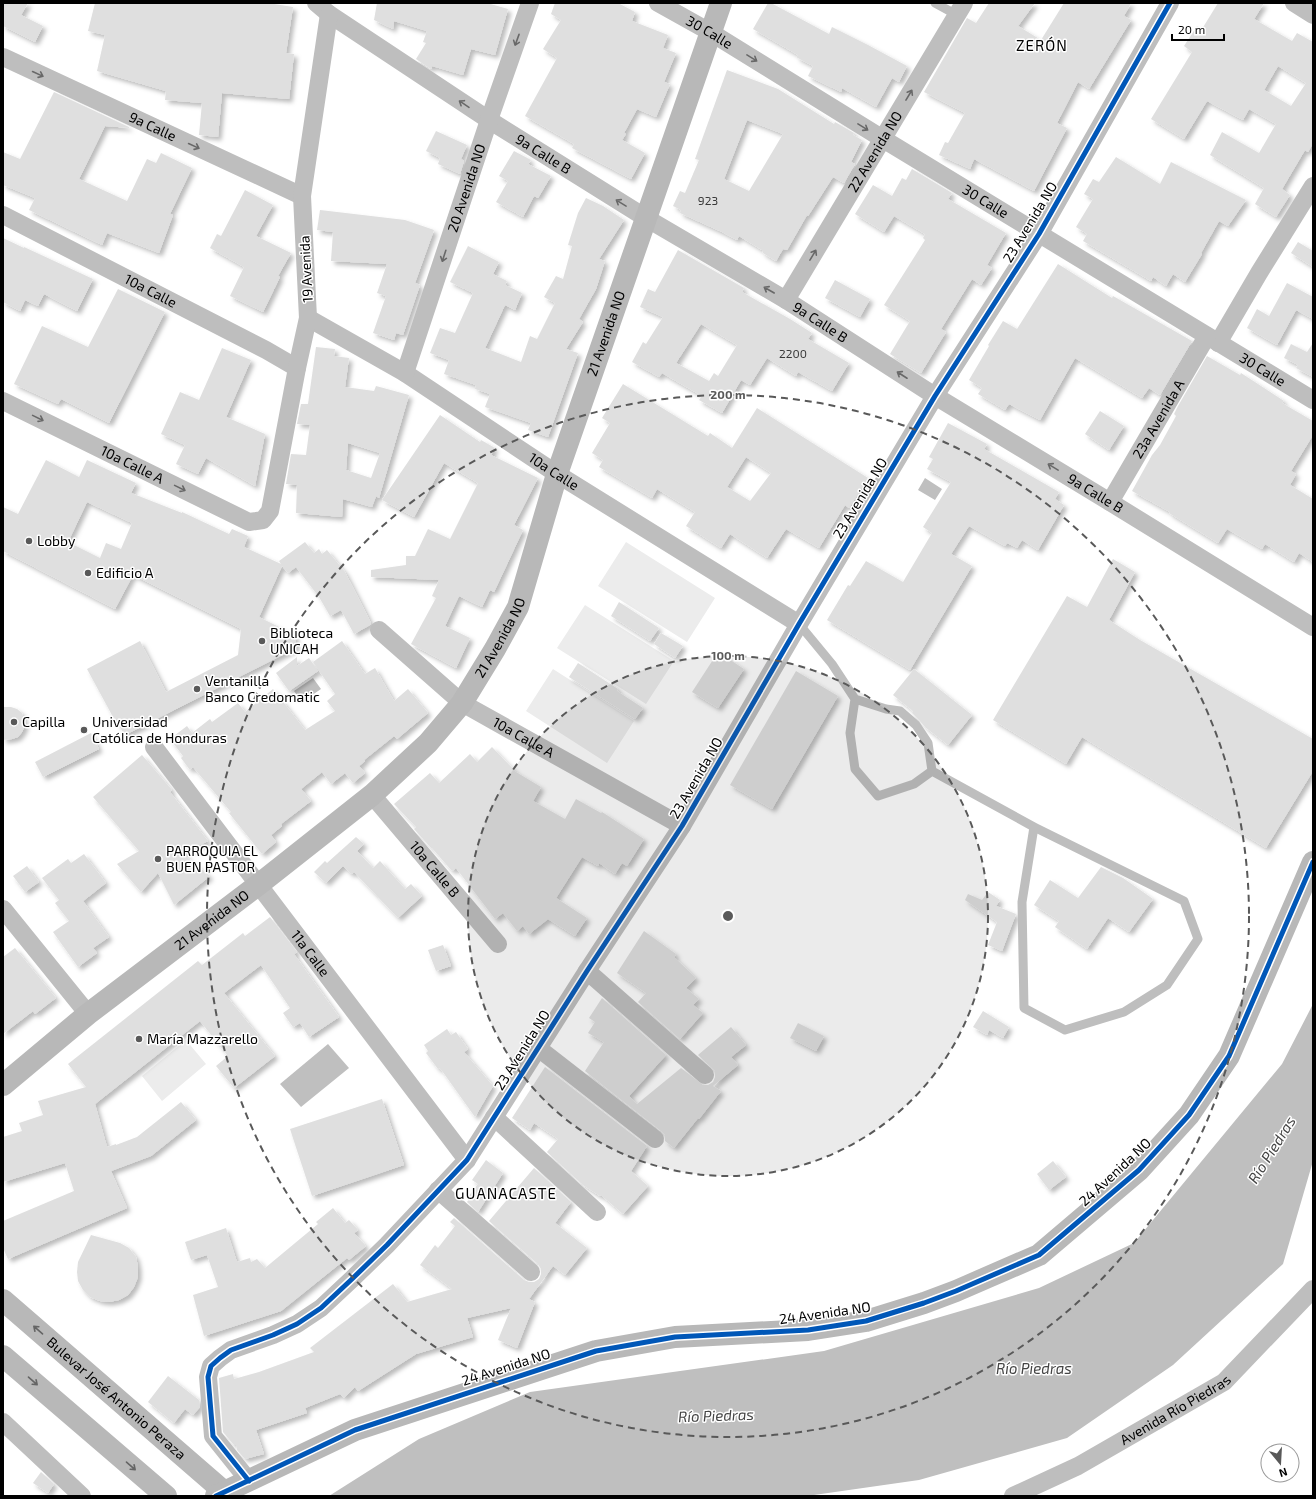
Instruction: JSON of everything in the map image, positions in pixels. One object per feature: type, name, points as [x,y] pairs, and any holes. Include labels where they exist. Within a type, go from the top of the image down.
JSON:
[{"type":"street","name":"20 Avenida NO","points":[[405,373],[489,120],[530,3]]},
{"type":"street","name":"30 Calle","points":[[658,3],[710,32],[883,139],[1313,400]]},
{"type":"street","name":"21 Avenida NO","points":[[3,1085],[88,1014],[258,885],[372,795],[428,743],[462,703],[496,649],[518,607],[557,474],[721,3]]},
{"type":"street","name":"23 Avenida NO","points":[[249,1481],[213,1436],[208,1377],[211,1366],[231,1350],[273,1335],[297,1324],[320,1308],[386,1245],[467,1160],[587,971],[682,826],[799,624],[935,396],[1039,234],[1170,3]]},
{"type":"street","points":[[1294,3],[1313,15]]},
{"type":"street","name":"9a Calle B","points":[[322,8],[489,120],[646,218],[786,300],[935,396],[1313,627]]},
{"type":"street","name":"19 Avenida","points":[[263,520],[270,511],[308,318],[302,196],[322,8]]},
{"type":"street","name":"22 Avenida NO","points":[[786,300],[960,9]]},
{"type":"street","name":"9a Calle","points":[[3,57],[302,196]]},
{"type":"street","name":"23a Avenida A","points":[[1110,502],[1213,339],[1259,273],[1313,186]]},
{"type":"street","name":"10a Calle","points":[[3,215],[266,350],[297,368]]},
{"type":"street","name":"10a Calle","points":[[308,318],[405,373],[557,474],[799,624]]},
{"type":"street","name":"10a Calle A","points":[[3,401],[249,522],[263,520]]},
{"type":"street","name":"10a Calle A","points":[[379,630],[462,703],[682,826]]},
{"type":"street","name":"11a Calle","points":[[154,747],[467,1160]]},
{"type":"street","name":"10a Calle B","points":[[372,795],[498,944]]},
{"type":"street","name":"24 Avenida NO","points":[[216,1496],[354,1430],[596,1351],[676,1337],[808,1330],[866,1321],[949,1294],[1040,1255],[1139,1170],[1189,1115],[1229,1056],[1313,862]]},
{"type":"street","points":[[3,910],[88,1014]]},
{"type":"street","points":[[587,971],[705,1075]]},
{"type":"street","points":[[538,1048],[655,1139]]},
{"type":"street","points":[[494,1117],[597,1212]]},
{"type":"street","points":[[438,1190],[531,1272]]},
{"type":"street","name":"Avenida Río Piedras","points":[[1013,1496],[1032,1492],[1224,1382],[1313,1289]]},
{"type":"street","name":"Bulevar José Antonio Peraza","points":[[3,1300],[229,1496]]},
{"type":"street","points":[[3,1356],[166,1496]]},
{"type":"street","points":[[3,1422],[82,1496]]},
{"type":"lane","points":[[935,3],[960,9]]},
{"type":"lane","points":[[799,624],[832,664],[855,699],[886,709],[900,711],[916,725],[928,743],[932,771]]},
{"type":"lane","points":[[855,699],[850,733],[855,769],[878,796],[914,784],[932,771]]},
{"type":"lane","points":[[932,771],[1034,827],[1184,901],[1198,939],[1167,985],[1124,1012],[1065,1030],[1024,1008],[1022,902],[1034,827]]},
{"type":"shaded area","points":[[626,542],[715,598],[687,642],[598,586]]},
{"type":"shaded area","points":[[585,605],[674,661],[646,704],[557,648]]},
{"type":"shaded area","points":[[553,669],[634,721],[607,763],[526,711]]},
{"type":"shaded area","points":[[186,1040],[206,1064],[162,1101],[142,1076]]},
{"type":"water","points":[[925,478],[942,489],[935,500],[918,490]]},
{"type":"water","points":[[313,678],[321,689],[302,702],[294,691]]},
{"type":"water","name":"Río Piedras","points":[[1313,1004],[1313,1161],[1283,1264],[1173,1365],[1067,1438],[919,1480],[807,1496],[329,1496],[419,1439],[530,1392],[824,1351],[1039,1288],[1134,1243],[1282,1064]]},
{"type":"water","points":[[328,1044],[349,1068],[301,1107],[280,1084]]},
{"type":"building","points":[[3,3],[28,3],[21,15],[43,26],[35,42],[3,26]]},
{"type":"building","points":[[95,3],[268,3],[293,7],[286,53],[294,54],[289,99],[222,93],[218,137],[199,135],[202,103],[165,100],[166,91],[97,71],[105,35],[88,31]]},
{"type":"building","points":[[377,3],[487,3],[508,9],[495,55],[471,49],[463,75],[432,66],[431,69],[416,59],[426,43],[423,42],[427,31],[394,21],[393,29],[374,20]]},
{"type":"building","points":[[555,3],[618,3],[635,12],[632,21],[668,35],[663,48],[676,53],[664,82],[670,84],[656,117],[637,109],[624,133],[626,134],[622,140],[645,153],[631,179],[572,148],[574,144],[525,116],[557,58],[543,49],[561,20],[551,14]]},
{"type":"building","points":[[768,3],[771,3],[829,34],[832,27],[907,66],[899,82],[892,78],[876,107],[842,88],[841,92],[808,76],[813,66],[796,57],[798,55],[753,29]]},
{"type":"building","points":[[989,3],[1035,3],[1018,26],[1041,40],[1064,3],[1131,3],[1124,16],[1131,20],[1089,89],[1078,82],[1057,123],[1067,128],[1034,191],[974,159],[970,169],[939,155],[945,142],[948,143],[965,113],[924,92],[967,18],[976,23]]},
{"type":"building","points":[[1218,3],[1264,3],[1254,19],[1292,41],[1297,33],[1313,42],[1313,143],[1308,152],[1305,150],[1282,189],[1290,195],[1276,217],[1255,204],[1264,188],[1210,155],[1222,132],[1259,153],[1276,124],[1249,109],[1243,120],[1207,101],[1184,139],[1151,119],[1192,52],[1184,46],[1197,26],[1202,29]],"holes":[[[1278,66],[1306,83],[1291,106],[1264,90]]]},
{"type":"building","points":[[727,70],[778,89],[834,124],[835,122],[854,133],[853,135],[862,140],[851,162],[855,164],[844,183],[833,177],[808,216],[807,215],[787,250],[783,249],[776,261],[763,253],[762,250],[739,236],[737,240],[680,213],[681,210],[673,206],[680,191],[685,193],[699,160],[695,159]],"holes":[[[747,120],[783,134],[749,191],[724,179]]]},
{"type":"building","points":[[54,92],[131,128],[105,126],[79,179],[127,201],[147,159],[156,163],[161,153],[192,168],[170,214],[173,215],[159,253],[107,233],[102,245],[29,210],[35,198],[3,185],[3,152],[20,159]]},
{"type":"building","points":[[436,131],[467,145],[461,159],[464,161],[460,174],[438,164],[440,158],[426,151]]},
{"type":"building","points":[[514,151],[531,160],[528,164],[551,176],[538,198],[534,196],[523,217],[496,202],[508,181],[499,176]]},
{"type":"building","points":[[1116,157],[1160,184],[1171,162],[1246,200],[1228,226],[1219,221],[1201,253],[1202,254],[1185,282],[1173,274],[1166,286],[1153,277],[1151,281],[1083,241],[1087,234],[1076,227],[1093,199],[1084,194],[1093,179],[1099,182]]},
{"type":"building","points":[[912,169],[952,193],[948,199],[1006,233],[987,265],[992,268],[981,285],[972,279],[941,329],[946,332],[921,373],[890,354],[910,321],[884,305],[925,240],[923,238],[925,234],[894,216],[884,232],[855,214],[873,185],[892,196],[902,178],[906,180]]},
{"type":"building","points":[[245,190],[273,205],[256,236],[291,253],[278,276],[280,277],[263,312],[230,296],[244,267],[210,248],[217,234],[221,236]]},
{"type":"building","points":[[586,198],[603,206],[624,220],[599,259],[605,261],[596,289],[579,319],[583,322],[566,349],[578,353],[548,437],[528,430],[531,423],[485,407],[490,394],[475,389],[476,385],[444,374],[449,360],[430,353],[440,328],[455,333],[473,293],[450,282],[468,246],[499,262],[493,274],[507,281],[505,285],[522,293],[515,310],[505,305],[485,348],[521,362],[530,336],[537,339],[555,303],[544,297],[556,276],[563,279],[572,246],[568,245],[578,213]]},
{"type":"building","points":[[320,210],[405,220],[434,230],[415,283],[420,285],[403,335],[396,333],[394,340],[373,333],[386,296],[377,293],[387,264],[331,261],[333,232],[317,230]]},
{"type":"building","points":[[3,238],[93,279],[77,311],[44,294],[38,306],[25,300],[20,311],[3,302]]},
{"type":"building","points":[[1298,242],[1313,251],[1313,267],[1291,253]]},
{"type":"building","points":[[678,250],[744,288],[742,292],[812,333],[808,339],[849,363],[832,391],[798,372],[796,376],[767,358],[750,385],[741,380],[722,413],[699,400],[702,396],[662,373],[659,377],[632,362],[643,342],[646,344],[663,317],[640,307],[648,289],[655,292]],"holes":[[[701,324],[737,345],[718,376],[714,373],[709,381],[676,363]]]},
{"type":"building","points":[[1058,264],[1112,298],[1113,296],[1192,341],[1160,395],[1149,388],[1142,398],[1075,358],[1040,420],[1009,404],[1005,410],[978,394],[982,388],[969,380],[989,346],[988,345],[1003,321],[1017,329]]},
{"type":"building","points":[[835,280],[870,299],[860,317],[825,298]]},
{"type":"building","points":[[1287,283],[1313,297],[1313,319],[1296,310],[1277,345],[1247,328],[1257,309],[1269,316]]},
{"type":"building","points":[[118,289],[165,312],[109,423],[61,399],[58,404],[14,384],[42,326],[88,347]]},
{"type":"building","points":[[1313,343],[1313,377],[1296,368],[1298,365],[1284,358],[1291,344],[1307,352]]},
{"type":"building","points":[[316,347],[335,349],[334,356],[349,358],[345,387],[374,391],[376,386],[409,395],[379,498],[376,496],[372,507],[343,499],[342,517],[296,513],[297,485],[286,484],[291,454],[306,455],[310,425],[297,424],[301,404],[308,404]],"holes":[[[348,443],[380,453],[371,478],[346,470]]]},
{"type":"building","points":[[222,348],[251,360],[226,417],[265,434],[255,486],[206,458],[198,474],[176,464],[185,445],[161,434],[180,392],[199,400]]},
{"type":"building","points":[[1207,356],[1240,375],[1241,373],[1284,401],[1282,403],[1313,421],[1313,435],[1291,471],[1296,474],[1290,485],[1313,499],[1313,562],[1299,553],[1294,562],[1265,544],[1262,549],[1227,529],[1218,543],[1169,513],[1170,512],[1132,491],[1152,455],[1160,445],[1176,416],[1174,414],[1178,406]]},
{"type":"building","points":[[623,384],[708,436],[710,433],[732,448],[757,408],[868,478],[849,508],[845,505],[819,548],[786,529],[767,558],[730,534],[721,548],[686,526],[695,512],[657,489],[652,498],[599,467],[603,460],[592,453],[610,423],[602,418]],"holes":[[[746,457],[771,473],[750,501],[727,487]]]},
{"type":"building","points":[[1100,411],[1124,426],[1109,450],[1085,434]]},
{"type":"building","points":[[440,415],[480,442],[481,440],[495,448],[491,455],[538,478],[514,525],[523,530],[494,592],[490,590],[482,607],[459,596],[445,626],[470,638],[456,668],[411,644],[436,598],[432,596],[439,580],[371,577],[371,570],[406,565],[406,556],[415,556],[428,529],[450,539],[478,483],[444,463],[414,517],[382,500]]},
{"type":"building","points":[[948,423],[987,444],[984,449],[1059,492],[1055,499],[1064,505],[1038,550],[1022,540],[1017,548],[1007,543],[1005,546],[969,526],[951,554],[972,566],[910,670],[827,620],[848,585],[850,586],[866,561],[903,582],[932,533],[923,527],[951,482],[927,469],[933,459],[929,457]]},
{"type":"building","points":[[46,460],[79,477],[87,460],[136,483],[131,493],[182,512],[229,534],[232,529],[248,536],[244,547],[281,564],[279,561],[305,542],[314,553],[319,549],[322,554],[327,550],[345,572],[371,623],[354,634],[341,610],[330,616],[319,597],[296,567],[288,573],[282,566],[259,617],[295,635],[296,648],[125,735],[113,717],[87,669],[140,641],[166,692],[238,655],[241,629],[133,575],[115,609],[3,551],[3,507],[18,514]],"holes":[[[87,502],[132,523],[121,549],[106,543],[100,558],[68,542]]]},
{"type":"building","points":[[1113,559],[1135,572],[1109,620],[1140,640],[1313,739],[1313,771],[1266,848],[1082,737],[1066,764],[993,720],[1067,596],[1087,607]]},
{"type":"building","points":[[619,602],[659,628],[650,641],[611,616]]},
{"type":"building","points":[[661,633],[683,646],[675,658],[654,644]]},
{"type":"building","points":[[342,641],[365,674],[375,668],[394,701],[408,689],[428,713],[397,739],[394,736],[364,760],[365,761],[359,766],[365,773],[353,783],[345,773],[331,784],[322,772],[301,789],[311,801],[281,824],[282,826],[271,835],[276,842],[262,854],[229,813],[231,812],[193,767],[190,770],[181,758],[183,756],[170,739],[187,726],[192,733],[210,719],[212,722],[238,703],[245,712],[273,689],[305,730],[335,711],[327,701],[335,694],[313,662]]},
{"type":"building","points":[[718,652],[744,669],[718,708],[692,692]]},
{"type":"building","points":[[297,657],[297,666],[309,658],[318,671],[289,691],[276,673]]},
{"type":"building","points":[[578,663],[618,689],[617,691],[643,708],[635,719],[569,677]]},
{"type":"building","points":[[914,669],[972,715],[948,745],[925,727],[912,713],[913,711],[893,695]]},
{"type":"building","points":[[796,671],[838,696],[772,809],[730,785]]},
{"type":"building","name":"Capilla","points":[[3,707],[11,707],[22,713],[25,726],[18,737],[3,740]]},
{"type":"building","points":[[91,733],[99,749],[43,777],[35,762]]},
{"type":"building","points":[[492,747],[516,772],[541,787],[533,801],[565,819],[576,799],[601,813],[602,812],[644,839],[627,866],[622,863],[615,874],[599,863],[598,866],[582,857],[556,898],[587,918],[575,936],[548,919],[529,934],[523,926],[517,931],[503,913],[495,919],[456,868],[452,871],[414,829],[416,827],[394,804],[430,773],[439,783],[470,754],[477,762]]},
{"type":"building","points":[[142,755],[172,790],[170,792],[208,841],[183,854],[210,876],[174,905],[158,873],[141,892],[117,864],[139,851],[93,797]]},
{"type":"building","points":[[356,837],[364,844],[357,851],[373,868],[380,861],[405,889],[411,884],[422,896],[398,918],[354,872],[351,874],[343,866],[326,883],[314,872],[325,861],[327,863]]},
{"type":"building","points":[[84,854],[106,883],[83,901],[109,937],[93,948],[97,953],[78,967],[53,932],[69,921],[55,903],[59,900],[42,878],[68,859],[71,863]]},
{"type":"building","points":[[27,866],[39,882],[25,892],[13,876]]},
{"type":"building","points":[[1101,867],[1123,878],[1153,899],[1129,932],[1108,918],[1087,949],[1055,927],[1059,921],[1034,905],[1050,880],[1078,898]]},
{"type":"building","points":[[988,892],[1000,900],[996,906],[1016,914],[1002,951],[988,945],[997,922],[965,900],[968,894],[982,900]]},
{"type":"building","points":[[270,917],[297,952],[294,954],[339,1017],[309,1037],[300,1023],[293,1027],[283,1013],[290,1008],[261,965],[224,993],[275,1056],[234,1088],[216,1066],[228,1056],[200,1021],[95,1104],[107,1147],[137,1137],[181,1102],[196,1120],[151,1156],[111,1171],[127,1208],[8,1259],[3,1248],[3,1221],[74,1191],[65,1163],[3,1182],[3,1137],[22,1131],[19,1123],[43,1115],[38,1101],[86,1087],[68,1064],[198,961],[202,965],[243,933],[245,936]]},
{"type":"building","points":[[644,931],[676,954],[674,957],[696,978],[686,988],[699,999],[693,1005],[703,1013],[680,1039],[638,1002],[646,993],[617,973]]},
{"type":"building","points":[[443,945],[451,966],[436,971],[428,950]]},
{"type":"building","points":[[15,948],[56,998],[35,1014],[33,1011],[3,1034],[3,957]]},
{"type":"building","points":[[602,998],[666,1055],[629,1096],[637,1104],[681,1068],[703,1085],[708,1085],[713,1082],[715,1071],[698,1055],[731,1027],[746,1045],[731,1057],[738,1065],[713,1086],[721,1091],[674,1148],[665,1141],[665,1135],[661,1131],[585,1071],[604,1042],[588,1033],[595,1022],[589,1018]]},
{"type":"building","points":[[983,1011],[1009,1027],[1003,1038],[989,1030],[987,1035],[973,1027]]},
{"type":"building","points":[[798,1023],[824,1036],[816,1051],[790,1038]]},
{"type":"building","points":[[447,1029],[451,1035],[456,1032],[468,1049],[464,1052],[493,1086],[475,1117],[440,1068],[438,1069],[426,1053],[428,1051],[424,1045]]},
{"type":"building","points":[[545,1067],[647,1146],[631,1171],[648,1186],[623,1214],[601,1195],[600,1196],[583,1185],[547,1152],[558,1139],[534,1123],[530,1130],[512,1118]]},
{"type":"building","points":[[382,1099],[404,1165],[312,1196],[290,1129]]},
{"type":"building","points":[[486,1160],[503,1173],[478,1212],[467,1202],[470,1198],[468,1197],[478,1184],[472,1180]]},
{"type":"building","points":[[1053,1161],[1066,1177],[1049,1190],[1037,1174]]},
{"type":"building","points":[[534,1168],[571,1202],[555,1223],[587,1248],[565,1275],[553,1266],[529,1299],[535,1302],[517,1348],[498,1340],[511,1308],[467,1318],[473,1337],[416,1354],[358,1391],[355,1387],[344,1398],[340,1394],[305,1408],[307,1413],[256,1430],[264,1454],[245,1459],[237,1450],[236,1445],[234,1445],[223,1432],[219,1378],[233,1374],[234,1379],[259,1372],[314,1352],[310,1348],[393,1284],[407,1302],[452,1289],[420,1265],[435,1245],[438,1248],[455,1226],[450,1222],[454,1218],[524,1280],[534,1282],[539,1279],[541,1269],[538,1264],[489,1221]]},
{"type":"building","points":[[333,1208],[345,1223],[349,1220],[358,1230],[354,1233],[366,1246],[349,1260],[347,1258],[281,1311],[204,1336],[193,1295],[218,1287],[207,1255],[191,1260],[185,1242],[226,1228],[237,1262],[250,1258],[251,1262],[257,1259],[265,1268],[318,1224],[316,1222]]},
{"type":"building","points":[[91,1235],[120,1243],[129,1248],[136,1257],[138,1277],[134,1287],[128,1295],[119,1300],[109,1302],[100,1301],[90,1297],[83,1290],[78,1281],[78,1262]]},
{"type":"building","points":[[168,1376],[199,1400],[200,1407],[193,1415],[185,1409],[174,1423],[148,1402]]},
{"type":"building","points":[[41,1472],[54,1484],[48,1493],[33,1483]]},
{"type":"cycle path","points":[[249,1481],[213,1436],[208,1377],[211,1366],[231,1350],[273,1335],[297,1324],[321,1308],[387,1245],[467,1160],[587,971],[682,826],[799,624],[935,396],[1039,234],[1170,3]]},
{"type":"cycle path","points":[[216,1496],[355,1430],[596,1351],[675,1337],[808,1330],[866,1321],[924,1303],[956,1291],[1039,1255],[1139,1170],[1189,1115],[1229,1056],[1313,862]]},
{"type":"place","name":"Lobby","points":[[29,541]]},
{"type":"place","name":"Edificio A","points":[[88,573]]},
{"type":"place","name":"Biblioteca UNICAH","points":[[262,641]]},
{"type":"place","name":"Ventanilla Banco Credomatic","points":[[197,689]]},
{"type":"place","name":"Capilla","points":[[14,722]]},
{"type":"place","name":"Universidad Católica de Honduras","points":[[84,730]]},
{"type":"place","name":"PARROQUIA EL BUEN PASTOR","points":[[158,859]]},
{"type":"place","name":"María Mazzarello","points":[[139,1039]]},
{"type":"district","name":"ZERÓN","points":[[1042,46]]},
{"type":"district","name":"GUANACASTE","points":[[506,1194]]}]
